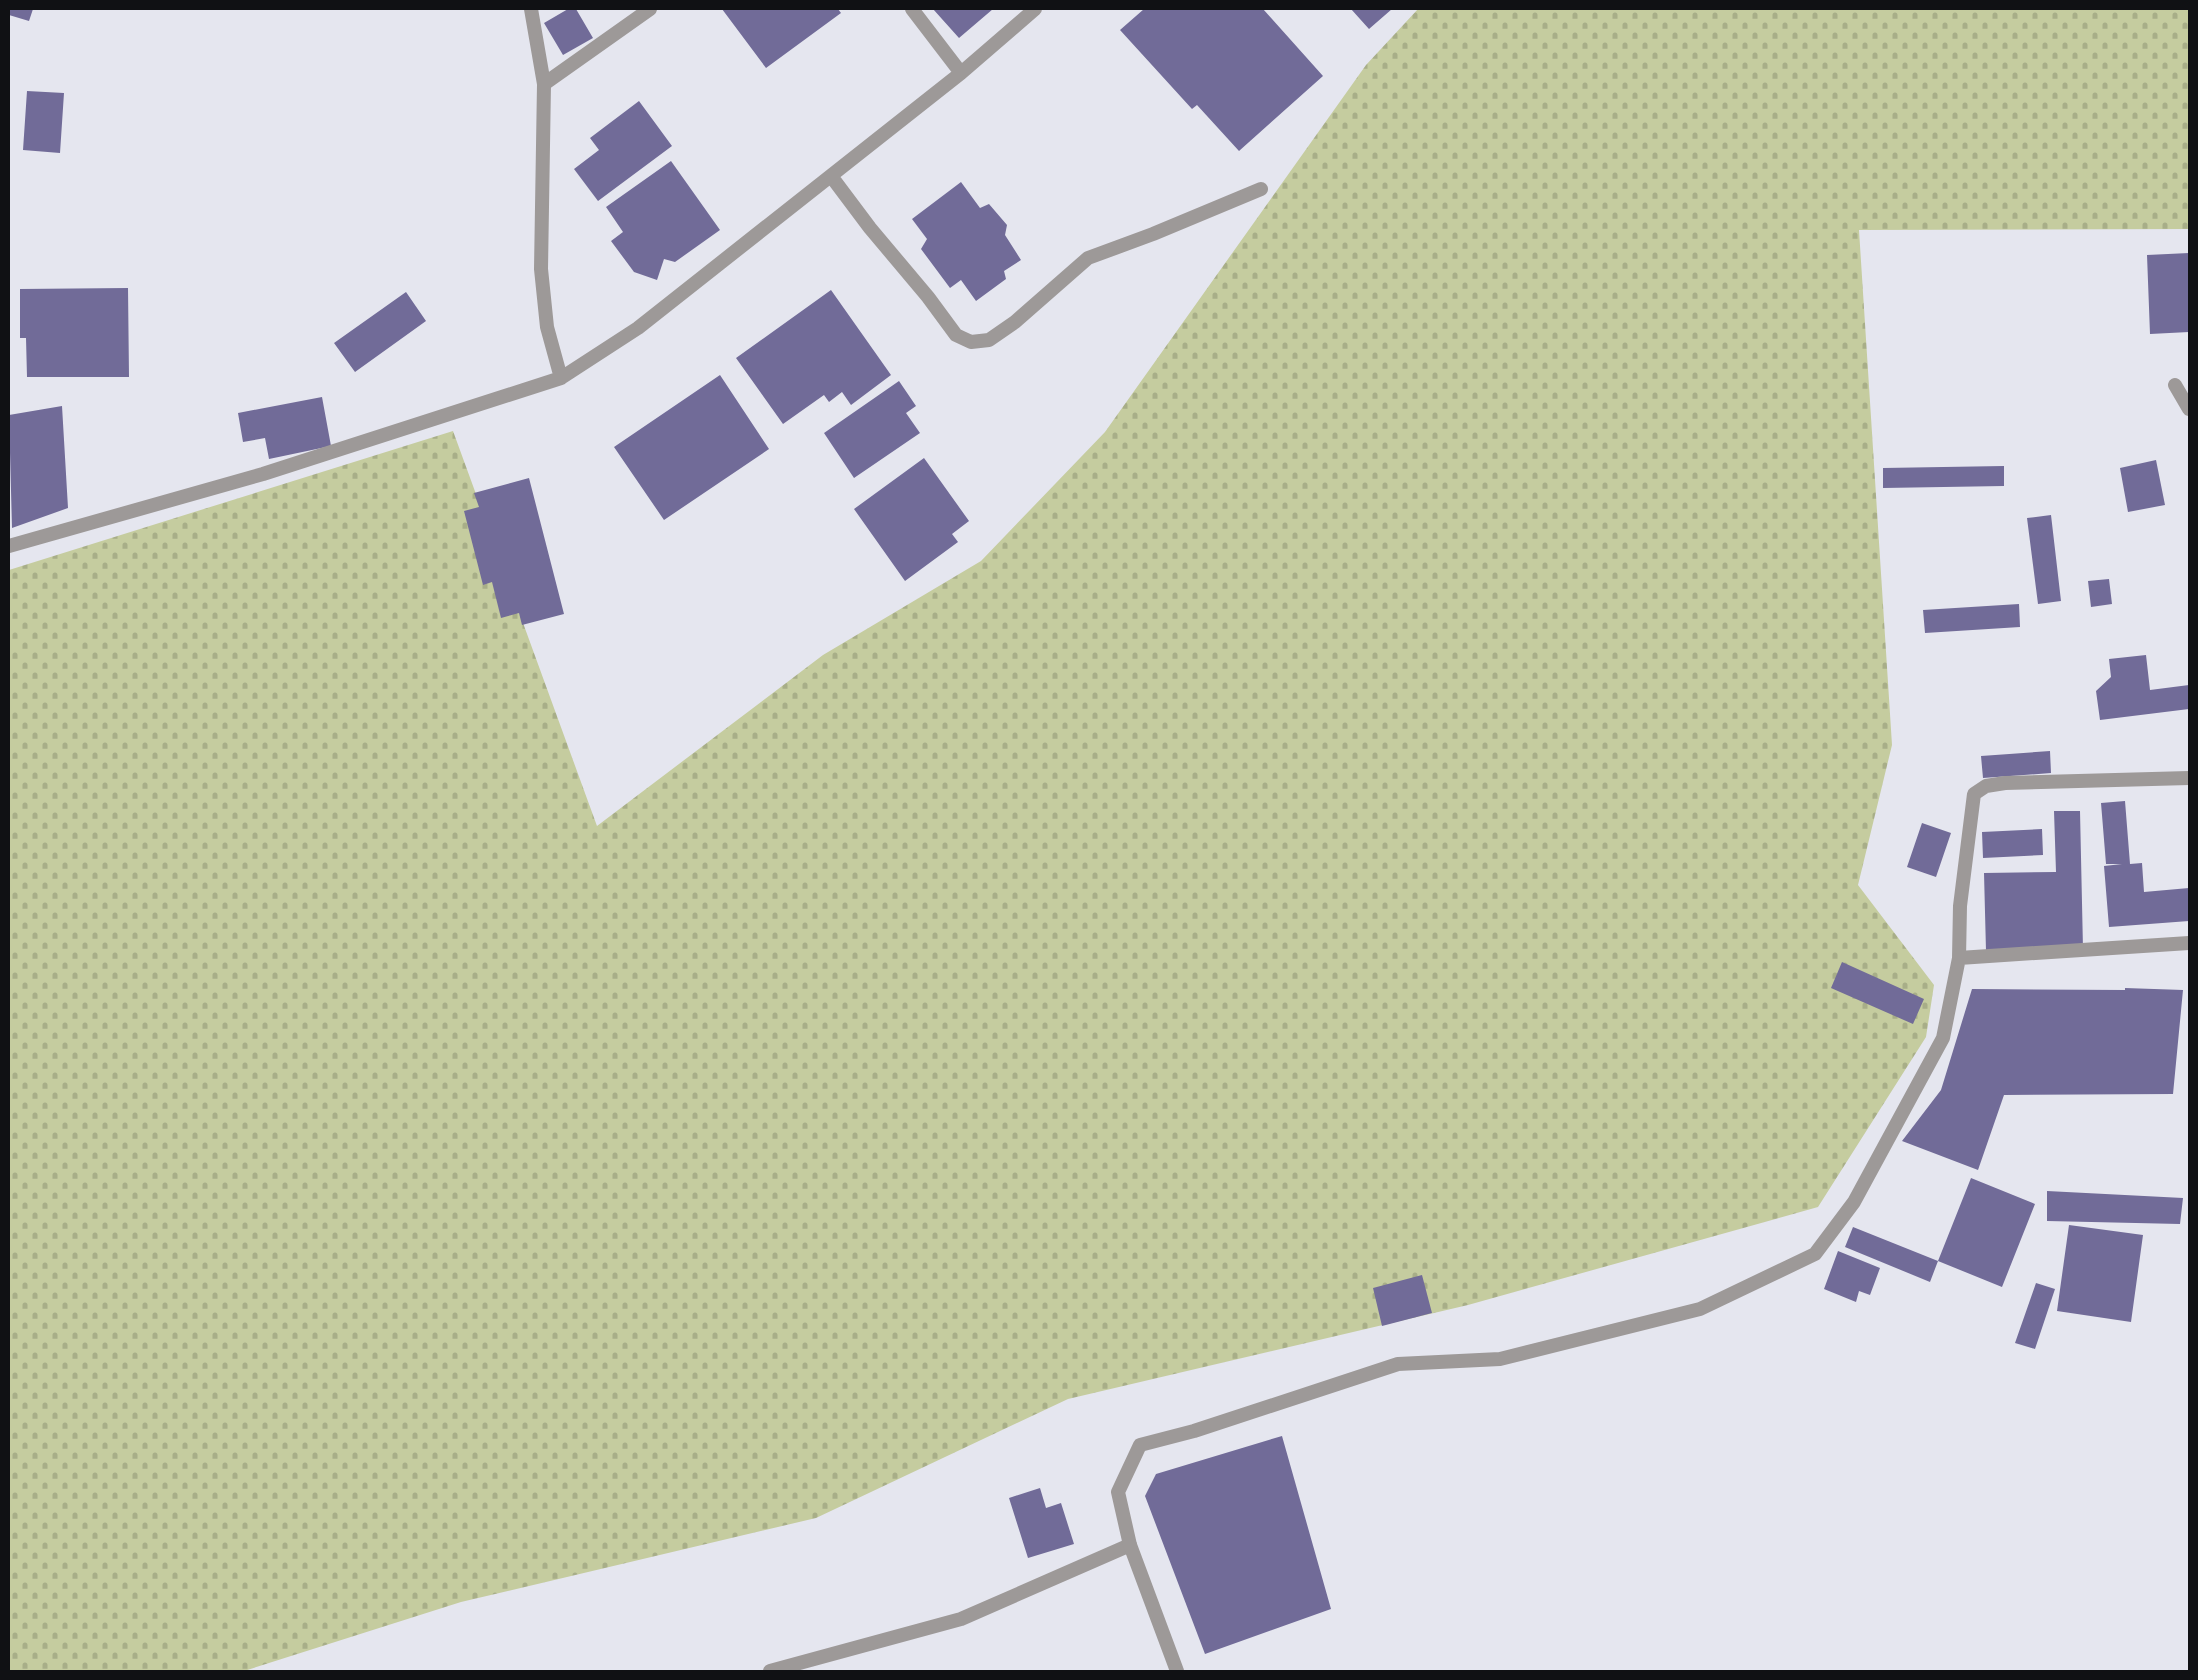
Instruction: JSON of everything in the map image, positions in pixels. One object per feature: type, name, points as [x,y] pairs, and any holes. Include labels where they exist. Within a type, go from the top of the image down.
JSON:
[{"type":"street","points":[[531,9],[544,84],[541,269],[547,327],[561,378]]},
{"type":"street","points":[[544,84],[650,9]]},
{"type":"street","points":[[912,9],[961,73]]},
{"type":"street","points":[[9,546],[263,474],[561,378],[638,328],[961,73],[1035,9]]},
{"type":"street","points":[[831,176],[956,335],[971,342],[989,340],[1015,322],[1088,258],[1153,234],[1260,189]]},
{"type":"street","points":[[2175,385],[2189,409]]},
{"type":"street","points":[[1177,1671],[1130,1545],[1118,1492],[1140,1445],[1194,1431],[1398,1364],[1500,1359],[1700,1308],[1815,1254],[1854,1202],[1943,1038],[1958,958],[1960,906],[1974,794],[1986,786],[2005,782],[2189,778]]},
{"type":"street","points":[[1958,958],[2189,943]]},
{"type":"street","points":[[770,1671],[961,1619],[1130,1545]]},
{"type":"green space","points":[[1418,9],[2189,9],[2189,229],[1859,230],[1892,745],[1858,885],[1934,985],[1926,1037],[1818,1207],[1468,1305],[1068,1399],[816,1518],[461,1602],[244,1671],[9,1671],[9,570],[453,431],[597,826],[823,655],[981,561],[1105,432],[1366,65]]},
{"type":"building","points":[[9,9],[33,9],[29,21],[9,15]]},
{"type":"building","points":[[568,9],[576,9],[593,38],[563,55],[544,23]]},
{"type":"building","points":[[722,9],[838,9],[841,13],[766,68]]},
{"type":"building","points":[[933,9],[993,9],[959,38]]},
{"type":"building","points":[[1144,9],[1263,9],[1323,76],[1239,151],[1197,105],[1192,109],[1120,30]]},
{"type":"building","points":[[1351,9],[1392,9],[1369,29]]},
{"type":"building","points":[[27,91],[64,93],[60,153],[23,150]]},
{"type":"building","points":[[639,101],[672,146],[598,201],[574,169],[599,150],[590,138]]},
{"type":"building","points":[[671,161],[720,230],[675,262],[664,259],[657,280],[634,272],[611,241],[623,232],[606,207]]},
{"type":"building","points":[[961,182],[980,208],[989,204],[1007,225],[1005,235],[1021,260],[1004,271],[1006,279],[976,301],[961,280],[950,288],[921,249],[927,239],[912,219]]},
{"type":"building","points":[[2189,253],[2189,332],[2150,334],[2147,255]]},
{"type":"building","points":[[128,288],[129,377],[27,377],[26,338],[20,338],[20,289]]},
{"type":"building","points":[[831,290],[891,375],[851,405],[842,392],[829,402],[824,395],[783,424],[736,358]]},
{"type":"building","points":[[406,292],[426,321],[355,372],[334,343]]},
{"type":"building","points":[[720,375],[769,449],[664,520],[614,447]]},
{"type":"building","points":[[899,381],[916,406],[906,413],[920,433],[854,478],[824,433]]},
{"type":"building","points":[[322,397],[331,446],[269,459],[265,438],[243,442],[238,413]]},
{"type":"building","points":[[62,406],[68,508],[12,528],[9,415]]},
{"type":"building","points":[[924,458],[969,521],[952,534],[958,542],[905,581],[854,509]]},
{"type":"building","points":[[2156,460],[2165,505],[2128,512],[2120,468]]},
{"type":"building","points":[[2004,466],[2004,486],[1883,488],[1883,468]]},
{"type":"building","points":[[529,478],[564,614],[522,625],[519,613],[501,618],[492,582],[483,585],[464,511],[479,507],[474,493]]},
{"type":"building","points":[[2051,515],[2061,601],[2038,604],[2027,518]]},
{"type":"building","points":[[2109,579],[2112,604],[2091,607],[2088,581]]},
{"type":"building","points":[[2019,604],[2020,627],[1925,633],[1923,610]]},
{"type":"building","points":[[2146,655],[2150,690],[2189,685],[2189,709],[2100,720],[2096,691],[2111,677],[2109,659]]},
{"type":"building","points":[[2050,751],[2051,773],[1983,778],[1981,756]]},
{"type":"building","points":[[2125,801],[2130,864],[2142,863],[2144,892],[2189,888],[2189,921],[2109,927],[2104,866],[2122,864],[2106,864],[2101,803]]},
{"type":"building","points":[[2054,811],[2080,811],[2083,949],[1986,951],[1984,873],[2056,872]]},
{"type":"building","points":[[1922,823],[1951,833],[1936,877],[1907,867]]},
{"type":"building","points":[[2042,829],[2043,855],[1983,858],[1982,832]]},
{"type":"building","points":[[1842,962],[1924,999],[1913,1024],[1831,988]]},
{"type":"building","points":[[2125,988],[2183,990],[2173,1094],[2004,1095],[1978,1170],[1902,1141],[1941,1090],[1972,989],[2125,990]]},
{"type":"building","points":[[1971,1178],[2035,1204],[2002,1287],[1938,1261]]},
{"type":"building","points":[[2047,1191],[2183,1198],[2180,1224],[2047,1221]]},
{"type":"building","points":[[2069,1225],[2143,1235],[2131,1322],[2057,1311]]},
{"type":"building","points":[[1853,1227],[1938,1261],[1930,1282],[1845,1247]]},
{"type":"building","points":[[1838,1251],[1880,1268],[1870,1295],[1859,1291],[1856,1302],[1824,1289]]},
{"type":"building","points":[[1422,1275],[1432,1313],[1382,1326],[1373,1288]]},
{"type":"building","points":[[2036,1283],[2055,1289],[2035,1349],[2015,1343]]},
{"type":"building","points":[[1282,1436],[1331,1609],[1205,1654],[1145,1496],[1156,1474]]},
{"type":"building","points":[[1040,1488],[1046,1508],[1061,1503],[1074,1544],[1028,1558],[1009,1498]]}]
